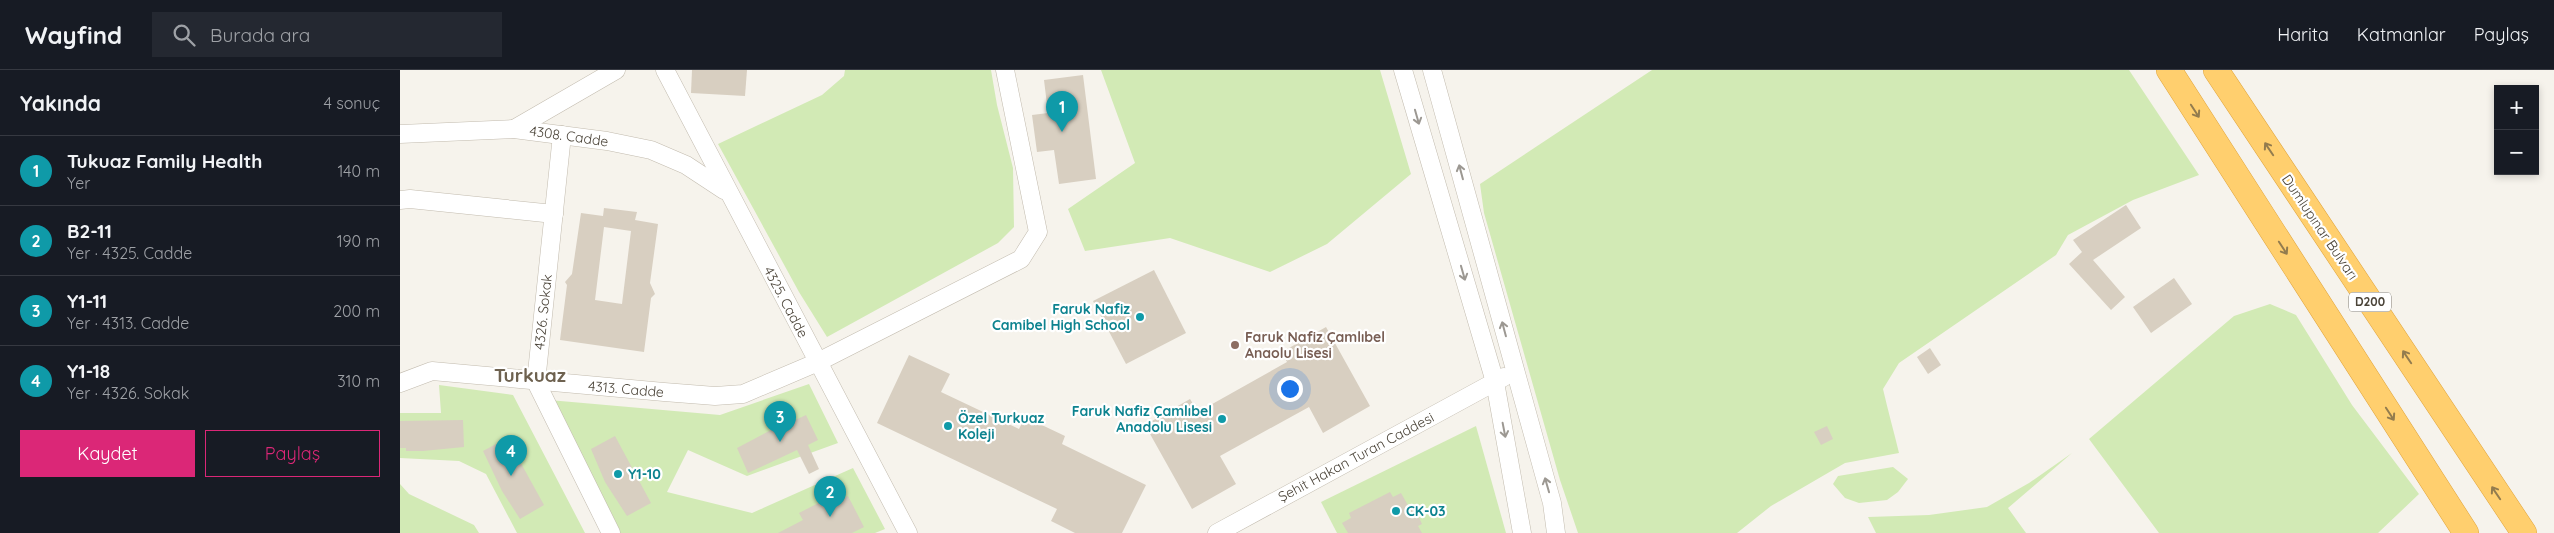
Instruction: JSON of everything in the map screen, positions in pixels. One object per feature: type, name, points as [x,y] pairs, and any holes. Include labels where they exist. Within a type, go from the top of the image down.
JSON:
[{"type":"highway","points":[[2169,70],[2466,533]]},
{"type":"highway","name":"Dumlupınar Bulvarı","points":[[2216,70],[2524,533]]},
{"type":"street","points":[[514,128],[616,70]]},
{"type":"street","name":"4325. Cadde","points":[[665,70],[727,192],[908,533]]},
{"type":"street","name":"4313. Cadde","points":[[400,383],[432,371],[536,382],[715,396],[743,394],[818,362],[1022,259],[1038,232],[1005,70]]},
{"type":"street","points":[[1403,70],[1495,382],[1522,533]]},
{"type":"street","points":[[1432,70],[1552,503],[1556,533]]},
{"type":"street","name":"4308. Cadde","points":[[400,134],[514,128],[607,141],[651,150],[686,165],[727,192]]},
{"type":"street","name":"4326. Sokak","points":[[536,382],[562,135]]},
{"type":"street","points":[[400,200],[410,199],[554,214]]},
{"type":"street","name":"Şehit Hakan Turan Caddesi","points":[[1216,533],[1515,371]]},
{"type":"street","points":[[536,382],[611,533]]},
{"type":"green space","points":[[845,70],[991,70],[997,105],[1013,168],[1014,227],[998,243],[827,337],[799,292],[718,144],[822,95],[844,76]]},
{"type":"green space","points":[[1101,70],[1380,70],[1411,174],[1327,244],[1270,272],[1170,238],[1085,251],[1068,209],[1135,163]]},
{"type":"green space","points":[[1652,70],[2129,70],[2199,175],[2133,200],[2068,235],[2056,255],[1899,363],[1883,389],[1899,453],[1845,463],[1771,506],[1737,533],[1578,533],[1560,480],[1484,213],[1480,184]]},
{"type":"green space","points":[[2270,304],[2296,315],[2352,405],[2419,494],[2378,533],[2159,533],[2089,439],[2234,316]]},
{"type":"green space","points":[[809,384],[838,443],[747,476],[688,450],[667,492],[752,513],[853,468],[885,529],[875,533],[620,533],[549,400],[720,415]]},
{"type":"green space","points":[[439,385],[513,395],[585,533],[517,533],[486,474],[459,461],[400,458],[400,413],[441,413]]},
{"type":"green space","points":[[1476,426],[1506,533],[1337,533],[1321,502]]},
{"type":"green space","points":[[2072,453],[2008,508],[2026,533],[1876,533],[1868,517],[1929,515],[1987,507],[2029,483]]},
{"type":"green space","points":[[1893,467],[1908,479],[1898,492],[1887,500],[1859,503],[1845,498],[1833,484],[1838,476]]},
{"type":"green space","points":[[400,484],[409,494],[474,525],[479,533],[400,533]]},
{"type":"building","points":[[692,70],[747,70],[745,96],[691,93]]},
{"type":"building","points":[[1083,75],[1096,179],[1059,184],[1054,150],[1037,152],[1032,115],[1048,113],[1044,80]]},
{"type":"building","points":[[2126,205],[2141,228],[2093,260],[2125,297],[2111,310],[2069,264],[2082,252],[2073,240]]},
{"type":"building","points":[[604,208],[637,212],[635,220],[658,224],[650,283],[655,294],[651,298],[644,352],[560,340],[567,285],[565,282],[572,274],[581,213],[603,216]],"holes":[[[604,227],[631,231],[622,304],[595,300]]]},
{"type":"building","name":"Faruk Nafiz Camibel High School","points":[[1154,270],[1186,333],[1126,364],[1093,301]]},
{"type":"building","points":[[2174,278],[2192,304],[2151,333],[2133,307]]},
{"type":"building","name":"Faruk Nafiz Çamlıbel Anadolu Lisesi","points":[[1326,327],[1370,406],[1323,433],[1309,407],[1220,456],[1236,484],[1192,509],[1145,425],[1190,399],[1198,412],[1287,362],[1282,352]]},
{"type":"building","points":[[1930,348],[1941,365],[1928,374],[1917,357]]},
{"type":"building","name":"Özel Turkuaz Koleji","points":[[909,355],[950,374],[941,392],[1019,429],[1025,417],[1065,436],[1062,444],[1146,485],[1122,533],[1075,533],[1051,521],[1057,509],[877,423]]},
{"type":"building","points":[[806,415],[818,440],[808,445],[819,469],[809,474],[797,450],[748,473],[737,448],[788,421],[789,423]]},
{"type":"building","points":[[463,420],[464,447],[423,451],[406,451],[406,448],[400,448],[400,421]]},
{"type":"building","points":[[1827,426],[1833,439],[1821,445],[1814,432]]},
{"type":"building","name":"Y1-10","points":[[615,436],[651,503],[627,516],[605,482],[591,449]]},
{"type":"building","points":[[507,438],[544,505],[520,519],[502,491],[483,451]]},
{"type":"building","name":"CK-03","points":[[1390,492],[1393,497],[1401,493],[1410,509],[1414,507],[1422,524],[1418,526],[1422,533],[1348,533],[1342,523],[1351,518],[1349,513]]},
{"type":"building","points":[[834,495],[837,502],[848,496],[864,527],[852,533],[778,533],[803,520],[799,513]]},
{"type":"place","name":"Tukuaz Family Health","points":[[1062,132]]},
{"type":"place","name":"Faruk Nafiz Camibel High School","points":[[1140,317]]},
{"type":"place","name":"Faruk Nafiz Çamlıbel Anaolu Lisesi","points":[[1235,345]]},
{"type":"place","name":"Faruk Nafiz Çamlıbel Anadolu Lisesi","points":[[1222,419]]},
{"type":"place","name":"Özel Turkuaz Koleji","points":[[948,426]]},
{"type":"place","name":"Y1-11","points":[[780,442]]},
{"type":"place","name":"Y1-10","points":[[618,474]]},
{"type":"place","name":"Y1-18","points":[[511,476]]},
{"type":"place","name":"CK-03","points":[[1396,511]]},
{"type":"place","name":"B2-11","points":[[830,517]]},
{"type":"district","name":"Turkuaz","points":[[530,375]]}]
